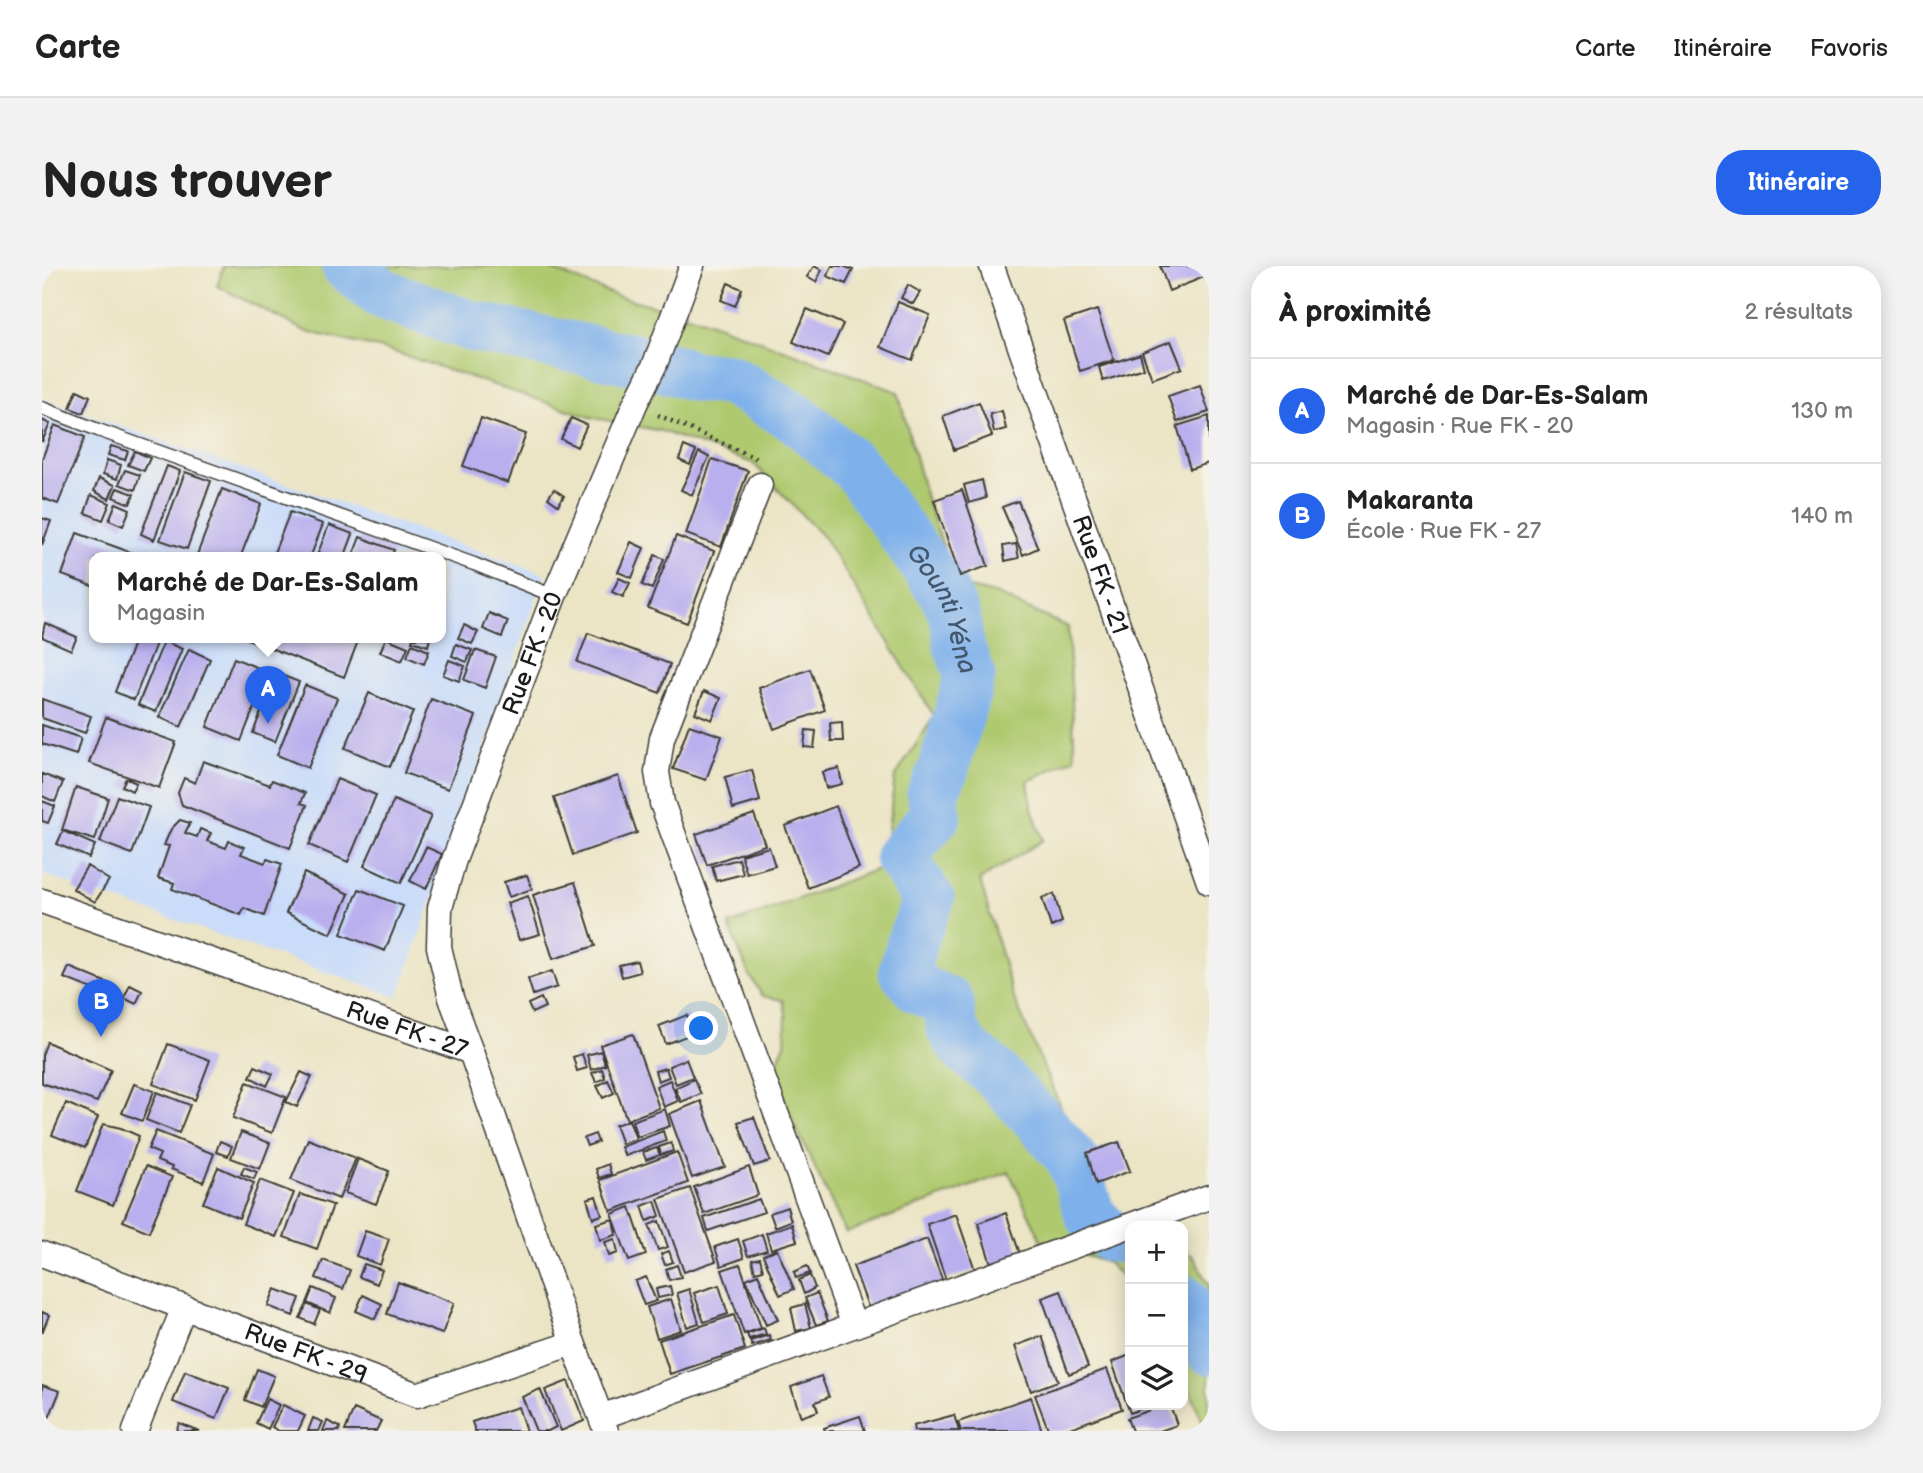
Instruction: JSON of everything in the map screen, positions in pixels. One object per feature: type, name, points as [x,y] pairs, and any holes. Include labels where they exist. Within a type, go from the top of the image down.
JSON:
[{"type":"street","name":"Rue FK - 20","points":[[471,1052],[451,998],[439,947],[440,908],[454,860],[554,596],[635,404],[655,364],[692,266]]},
{"type":"street","name":"Rue FK - 21","points":[[991,266],[1209,882]]},
{"type":"street","points":[[760,485],[662,738],[657,772],[662,803],[853,1325]]},
{"type":"street","name":"Rue FK - 27","points":[[42,901],[471,1052],[604,1424]]},
{"type":"street","points":[[604,1424],[853,1325],[1209,1197]]},
{"type":"street","name":"Rue FK - 29","points":[[42,1254],[417,1395],[573,1343]]},
{"type":"street","points":[[135,1431],[184,1307]]},
{"type":"lane","points":[[42,408],[440,552]]},
{"type":"lane","points":[[446,554],[554,596]]},
{"type":"path","points":[[635,404],[758,458],[763,470],[760,485]]},
{"type":"shaded area","points":[[42,399],[545,574],[398,997],[42,874]]},
{"type":"green space","points":[[224,266],[543,266],[618,296],[698,318],[898,392],[926,498],[957,585],[995,594],[1068,627],[1075,758],[1028,781],[1032,808],[1043,840],[980,880],[1013,996],[1078,1147],[1108,1242],[1125,1236],[1125,1280],[1108,1263],[1042,1242],[1009,1172],[846,1233],[788,1111],[775,1067],[785,1044],[786,1014],[783,1000],[763,996],[749,975],[729,925],[883,867],[895,777],[934,716],[825,539],[753,463],[661,431],[590,417],[391,351],[305,331],[217,286]]},
{"type":"green space","points":[[1188,1253],[1193,1256],[1209,1285],[1209,1430],[1206,1431],[1188,1385]]},
{"type":"building","points":[[814,266],[822,270],[816,282],[807,277]]},
{"type":"building","points":[[832,266],[853,270],[846,284],[827,276]]},
{"type":"building","points":[[1160,266],[1209,266],[1209,275],[1169,291]]},
{"type":"building","points":[[728,283],[742,289],[735,306],[721,300]]},
{"type":"building","points":[[908,285],[920,292],[913,304],[901,298]]},
{"type":"building","points":[[898,302],[930,315],[912,360],[880,347]]},
{"type":"building","points":[[807,309],[843,324],[828,357],[793,342]]},
{"type":"building","points":[[1097,310],[1114,360],[1080,371],[1064,321]]},
{"type":"building","points":[[1171,341],[1182,368],[1152,379],[1142,352]]},
{"type":"building","points":[[1140,354],[1144,368],[1103,381],[1099,367]]},
{"type":"building","points":[[1200,385],[1209,412],[1177,422],[1168,396]]},
{"type":"building","points":[[77,390],[90,396],[83,413],[70,408]]},
{"type":"building","points":[[979,402],[992,436],[954,450],[943,416]]},
{"type":"building","points":[[1002,411],[1006,429],[994,432],[990,414]]},
{"type":"building","points":[[1209,416],[1209,463],[1190,469],[1177,426]]},
{"type":"building","points":[[481,418],[526,434],[508,483],[463,466]]},
{"type":"building","points":[[571,418],[587,425],[577,447],[561,439]]},
{"type":"building","points":[[42,420],[50,424],[42,442]]},
{"type":"building","points":[[55,425],[85,437],[58,504],[42,498],[42,459]]},
{"type":"building","points":[[111,446],[128,451],[125,460],[108,455]]},
{"type":"building","points":[[684,446],[696,451],[690,465],[679,460]]},
{"type":"building","points":[[135,451],[150,458],[144,471],[128,465]]},
{"type":"building","points":[[699,452],[709,457],[692,495],[681,490]]},
{"type":"building","points":[[712,459],[748,471],[721,547],[686,534]]},
{"type":"building","points":[[107,460],[121,465],[117,479],[103,474]]},
{"type":"building","points":[[167,466],[180,471],[154,540],[141,534]]},
{"type":"building","points":[[125,470],[140,475],[135,490],[119,484]]},
{"type":"building","points":[[185,472],[211,481],[187,549],[160,540]]},
{"type":"building","points":[[99,478],[115,485],[109,499],[94,491]]},
{"type":"building","points":[[982,480],[986,498],[969,503],[964,485]]},
{"type":"building","points":[[117,488],[134,494],[130,504],[113,497]]},
{"type":"building","points":[[222,489],[261,504],[242,552],[198,552]]},
{"type":"building","points":[[554,489],[564,496],[558,505],[548,498]]},
{"type":"building","points":[[962,490],[988,566],[960,576],[934,500]]},
{"type":"building","points":[[91,495],[110,503],[103,520],[85,513]]},
{"type":"building","points":[[1018,501],[1038,548],[1023,555],[1002,507]]},
{"type":"building","points":[[116,503],[130,509],[123,526],[109,520]]},
{"type":"building","points":[[290,512],[323,524],[312,552],[274,552]]},
{"type":"building","points":[[42,518],[51,521],[42,545]]},
{"type":"building","points":[[329,525],[353,534],[346,552],[318,552]]},
{"type":"building","points":[[77,533],[130,552],[89,552],[89,585],[62,575]]},
{"type":"building","points":[[676,536],[714,551],[687,623],[648,608]]},
{"type":"building","points":[[360,537],[394,550],[393,552],[354,552]]},
{"type":"building","points":[[631,542],[644,548],[632,578],[618,572]]},
{"type":"building","points":[[1016,544],[1019,558],[1005,561],[1003,546]]},
{"type":"building","points":[[655,555],[664,559],[652,589],[642,585]]},
{"type":"building","points":[[619,578],[630,583],[623,597],[612,592]]},
{"type":"building","points":[[489,613],[508,621],[502,637],[483,629]]},
{"type":"building","points":[[45,623],[77,637],[71,650],[42,637]]},
{"type":"building","points":[[464,625],[478,632],[472,644],[458,638]]},
{"type":"building","points":[[588,633],[670,664],[660,693],[577,662]]},
{"type":"building","points":[[134,643],[156,643],[134,700],[115,692]]},
{"type":"building","points":[[163,643],[182,649],[156,712],[138,705]]},
{"type":"building","points":[[258,643],[357,643],[344,677]]},
{"type":"building","points":[[384,643],[398,643],[408,647],[402,661],[380,652]]},
{"type":"building","points":[[412,644],[429,651],[424,664],[407,657]]},
{"type":"building","points":[[456,644],[472,650],[467,662],[452,656]]},
{"type":"building","points":[[189,649],[210,659],[181,727],[159,717]]},
{"type":"building","points":[[475,650],[496,657],[485,688],[464,680]]},
{"type":"building","points":[[234,658],[268,672],[241,741],[207,727]]},
{"type":"building","points":[[449,660],[465,666],[459,681],[443,675]]},
{"type":"building","points":[[810,669],[825,710],[774,729],[759,688]]},
{"type":"building","points":[[276,673],[299,682],[275,742],[253,733]]},
{"type":"building","points":[[305,685],[337,698],[308,768],[277,755]]},
{"type":"building","points":[[704,691],[721,698],[712,720],[695,713]]},
{"type":"building","points":[[369,693],[413,712],[390,767],[345,748]]},
{"type":"building","points":[[42,699],[91,716],[85,733],[42,718]]},
{"type":"building","points":[[431,699],[476,716],[448,789],[404,773]]},
{"type":"building","points":[[106,717],[176,742],[159,788],[89,763]]},
{"type":"building","points":[[842,722],[843,741],[831,741],[830,723]]},
{"type":"building","points":[[42,725],[81,738],[76,755],[42,744]]},
{"type":"building","points":[[689,725],[722,736],[706,780],[673,769]]},
{"type":"building","points":[[806,730],[816,731],[814,748],[804,747]]},
{"type":"building","points":[[203,761],[270,785],[272,780],[305,793],[301,803],[307,805],[290,848],[182,805],[178,793],[184,778],[195,783]]},
{"type":"building","points":[[839,768],[842,784],[826,788],[822,772]]},
{"type":"building","points":[[752,770],[760,801],[733,809],[725,777]]},
{"type":"building","points":[[42,774],[63,782],[55,802],[42,796]]},
{"type":"building","points":[[618,776],[637,833],[573,855],[554,798]]},
{"type":"building","points":[[126,778],[136,783],[132,791],[122,786]]},
{"type":"building","points":[[337,779],[376,795],[348,862],[309,845]]},
{"type":"building","points":[[76,787],[108,798],[95,840],[62,830]]},
{"type":"building","points":[[117,796],[149,807],[132,854],[100,842]]},
{"type":"building","points":[[394,800],[431,816],[401,883],[364,866]]},
{"type":"building","points":[[42,801],[55,806],[48,823],[42,821]]},
{"type":"building","points":[[836,806],[859,868],[808,888],[785,826]]},
{"type":"building","points":[[754,814],[765,845],[707,865],[696,834]]},
{"type":"building","points":[[180,820],[190,823],[185,833],[197,837],[200,829],[211,833],[207,841],[226,848],[229,841],[244,847],[241,854],[265,863],[267,859],[282,864],[264,916],[244,908],[241,915],[172,889],[174,883],[158,878],[169,846],[164,845],[171,829]]},
{"type":"building","points":[[63,831],[95,845],[89,858],[57,844]]},
{"type":"building","points":[[426,847],[442,854],[426,889],[410,881]]},
{"type":"building","points":[[769,847],[775,866],[747,874],[741,855]]},
{"type":"building","points":[[739,859],[743,874],[716,881],[712,866]]},
{"type":"building","points":[[87,866],[109,880],[95,902],[73,889]]},
{"type":"building","points":[[304,873],[349,894],[331,934],[286,913]]},
{"type":"building","points":[[527,875],[532,889],[509,897],[504,882]]},
{"type":"building","points":[[575,882],[595,946],[553,959],[533,895]]},
{"type":"building","points":[[359,889],[403,906],[385,951],[341,934]]},
{"type":"building","points":[[1054,894],[1062,922],[1051,927],[1042,898]]},
{"type":"building","points":[[528,896],[540,934],[519,940],[507,903]]},
{"type":"building","points":[[637,961],[640,972],[622,977],[619,965]]},
{"type":"building","points":[[69,967],[110,984],[107,995],[64,978]]},
{"type":"building","points":[[552,971],[557,987],[533,995],[528,979]]},
{"type":"building","points":[[130,985],[142,991],[136,1004],[124,998]]},
{"type":"building","points":[[541,998],[545,1007],[532,1013],[528,1004]]},
{"type":"building","points":[[687,1015],[694,1033],[666,1044],[659,1026]]},
{"type":"building","points":[[633,1034],[659,1108],[627,1120],[600,1045]]},
{"type":"building","points":[[47,1042],[111,1070],[97,1102],[42,1083],[42,1055]]},
{"type":"building","points":[[168,1044],[210,1060],[195,1100],[153,1084]]},
{"type":"building","points":[[601,1051],[605,1065],[591,1070],[587,1055]]},
{"type":"building","points":[[582,1054],[587,1068],[577,1071],[573,1057]]},
{"type":"building","points":[[686,1059],[693,1077],[676,1084],[669,1066]]},
{"type":"building","points":[[255,1066],[273,1074],[267,1086],[250,1077]]},
{"type":"building","points":[[666,1068],[669,1077],[658,1081],[655,1071]]},
{"type":"building","points":[[602,1069],[605,1078],[596,1082],[592,1073]]},
{"type":"building","points":[[301,1072],[312,1077],[297,1107],[286,1102]]},
{"type":"building","points":[[694,1079],[701,1094],[681,1102],[675,1088]]},
{"type":"building","points":[[608,1080],[614,1093],[603,1098],[597,1086]]},
{"type":"building","points":[[670,1080],[678,1101],[664,1107],[656,1086]]},
{"type":"building","points":[[247,1082],[286,1097],[272,1133],[233,1118]]},
{"type":"building","points":[[134,1084],[154,1091],[142,1121],[122,1113]]},
{"type":"building","points":[[157,1092],[190,1105],[179,1133],[146,1120]]},
{"type":"building","points":[[701,1101],[725,1167],[692,1178],[669,1114]]},
{"type":"building","points":[[66,1103],[98,1117],[85,1148],[52,1135]]},
{"type":"building","points":[[665,1109],[670,1126],[637,1137],[632,1121]]},
{"type":"building","points":[[754,1117],[770,1161],[754,1166],[738,1122]]},
{"type":"building","points":[[629,1120],[636,1139],[622,1144],[615,1125]]},
{"type":"building","points":[[103,1124],[139,1136],[113,1205],[77,1191]]},
{"type":"building","points":[[156,1131],[214,1154],[203,1182],[157,1161],[160,1154],[148,1149]]},
{"type":"building","points":[[663,1131],[666,1141],[625,1156],[621,1147]]},
{"type":"building","points":[[241,1132],[270,1143],[260,1169],[231,1158]]},
{"type":"building","points":[[595,1134],[598,1142],[587,1146],[584,1138]]},
{"type":"building","points":[[308,1139],[356,1158],[339,1199],[291,1180]]},
{"type":"building","points":[[220,1141],[232,1146],[228,1156],[216,1152]]},
{"type":"building","points":[[1119,1142],[1130,1171],[1096,1184],[1087,1153]]},
{"type":"building","points":[[671,1143],[673,1151],[661,1155],[659,1147]]},
{"type":"building","points":[[657,1148],[660,1155],[646,1160],[643,1152]]},
{"type":"building","points":[[677,1152],[688,1183],[611,1211],[600,1180]]},
{"type":"building","points":[[358,1159],[389,1171],[376,1204],[345,1193]]},
{"type":"building","points":[[608,1164],[611,1174],[599,1178],[596,1169]]},
{"type":"building","points":[[146,1166],[172,1177],[149,1232],[123,1221]]},
{"type":"building","points":[[218,1167],[254,1183],[239,1218],[203,1203]]},
{"type":"building","points":[[244,1167],[257,1172],[254,1179],[241,1174]]},
{"type":"building","points":[[749,1167],[758,1195],[704,1214],[694,1187]]},
{"type":"building","points":[[260,1180],[294,1193],[276,1237],[243,1224]]},
{"type":"building","points":[[690,1188],[716,1261],[684,1272],[658,1199]]},
{"type":"building","points":[[300,1194],[333,1205],[317,1249],[284,1237]]},
{"type":"building","points":[[596,1196],[602,1215],[593,1218],[587,1199]]},
{"type":"building","points":[[759,1199],[764,1212],[708,1231],[704,1218]]},
{"type":"building","points":[[655,1201],[660,1216],[647,1221],[642,1206]]},
{"type":"building","points":[[630,1207],[646,1255],[629,1261],[612,1214]]},
{"type":"building","points":[[787,1207],[791,1221],[775,1227],[770,1213]]},
{"type":"building","points":[[1006,1213],[1022,1260],[993,1270],[978,1223]]},
{"type":"building","points":[[956,1214],[975,1270],[946,1280],[927,1224]]},
{"type":"building","points":[[613,1219],[616,1235],[600,1240],[596,1224]]},
{"type":"building","points":[[659,1221],[668,1247],[658,1250],[649,1225]]},
{"type":"building","points":[[792,1224],[797,1241],[771,1249],[766,1233]]},
{"type":"building","points":[[365,1231],[389,1239],[380,1265],[356,1256]]},
{"type":"building","points":[[762,1234],[767,1250],[748,1256],[743,1241]]},
{"type":"building","points":[[615,1239],[618,1253],[609,1256],[605,1242]]},
{"type":"building","points":[[738,1239],[744,1258],[721,1266],[715,1247]]},
{"type":"building","points":[[927,1239],[943,1282],[869,1309],[853,1266]]},
{"type":"building","points":[[777,1249],[794,1289],[780,1295],[763,1255]]},
{"type":"building","points":[[669,1251],[673,1262],[665,1265],[661,1254]]},
{"type":"building","points":[[760,1258],[763,1270],[755,1272],[752,1260]]},
{"type":"building","points":[[323,1260],[350,1270],[343,1289],[316,1278]]},
{"type":"building","points":[[364,1264],[382,1270],[377,1284],[359,1277]]},
{"type":"building","points":[[740,1264],[761,1328],[744,1334],[722,1270]]},
{"type":"building","points":[[677,1265],[681,1277],[669,1280],[666,1269]]},
{"type":"building","points":[[807,1266],[810,1273],[796,1278],[794,1272]]},
{"type":"building","points":[[758,1274],[778,1320],[766,1325],[746,1279]]},
{"type":"building","points":[[810,1275],[815,1288],[804,1294],[799,1280]]},
{"type":"building","points":[[646,1277],[656,1301],[644,1305],[635,1281]]},
{"type":"building","points":[[398,1282],[454,1303],[442,1334],[387,1314]]},
{"type":"building","points":[[719,1285],[728,1314],[704,1322],[694,1293]]},
{"type":"building","points":[[670,1286],[672,1295],[658,1298],[656,1289]]},
{"type":"building","points":[[313,1288],[336,1298],[330,1313],[307,1303]]},
{"type":"building","points":[[275,1289],[300,1298],[293,1316],[268,1306]]},
{"type":"building","points":[[689,1289],[699,1323],[687,1327],[677,1293]]},
{"type":"building","points":[[1061,1291],[1088,1367],[1069,1374],[1042,1298]]},
{"type":"building","points":[[817,1293],[828,1321],[816,1325],[805,1298]]},
{"type":"building","points":[[363,1295],[382,1304],[375,1319],[356,1311]]},
{"type":"building","points":[[671,1299],[681,1330],[657,1338],[647,1307]]},
{"type":"building","points":[[307,1304],[320,1310],[314,1324],[300,1318]]},
{"type":"building","points":[[805,1304],[811,1328],[796,1331],[791,1308]]},
{"type":"building","points":[[42,1312],[49,1315],[42,1333]]},
{"type":"building","points":[[734,1315],[745,1349],[670,1374],[659,1340]]},
{"type":"building","points":[[764,1328],[766,1334],[749,1339],[747,1334]]},
{"type":"building","points":[[769,1335],[771,1340],[752,1346],[750,1341]]},
{"type":"building","points":[[1042,1336],[1058,1381],[1031,1391],[1015,1346]]},
{"type":"building","points":[[1125,1357],[1125,1399],[1112,1362]]},
{"type":"building","points":[[257,1369],[274,1376],[261,1407],[245,1400]]},
{"type":"building","points":[[1107,1369],[1122,1409],[1062,1431],[1049,1431],[1035,1395]]},
{"type":"building","points":[[185,1371],[229,1388],[216,1419],[173,1402]]},
{"type":"building","points":[[821,1376],[829,1397],[815,1402],[818,1411],[801,1417],[791,1387]]},
{"type":"building","points":[[568,1381],[584,1421],[561,1431],[545,1390]]},
{"type":"building","points":[[42,1385],[60,1391],[49,1418],[42,1415]]},
{"type":"building","points":[[540,1389],[556,1427],[548,1431],[536,1431],[522,1397]]},
{"type":"building","points":[[1031,1397],[1042,1431],[961,1431],[958,1422]]},
{"type":"building","points":[[267,1399],[279,1405],[268,1429],[256,1423]]},
{"type":"building","points":[[283,1405],[305,1416],[298,1431],[279,1431],[272,1427]]},
{"type":"building","points":[[518,1407],[526,1431],[475,1431],[472,1422]]},
{"type":"building","points":[[354,1409],[381,1421],[376,1431],[345,1431]]},
{"type":"building","points":[[1150,1410],[1172,1410],[1177,1425],[1160,1431],[1132,1431],[1127,1418]]},
{"type":"building","points":[[954,1415],[959,1431],[914,1431],[913,1426]]},
{"type":"building","points":[[860,1416],[865,1431],[825,1431],[824,1428]]},
{"type":"building","points":[[313,1418],[323,1422],[319,1431],[308,1431]]},
{"type":"building","points":[[327,1421],[340,1427],[339,1431],[323,1431]]},
{"type":"building","points":[[179,1423],[199,1431],[176,1431]]},
{"type":"waterway","name":"Gounti Yéna","points":[[347,266],[381,293],[470,326],[655,364],[697,377],[729,379],[798,419],[857,469],[944,592],[955,617],[959,646],[970,676],[943,771],[932,795],[936,815],[900,857],[929,899],[904,971],[919,989],[949,1003],[951,1027],[965,1049],[990,1069],[1072,1159],[1090,1215],[1111,1237],[1125,1238]]},
{"type":"waterway","name":"Gounti Yéna","points":[[1188,1308],[1209,1349]]},
{"type":"place","name":"Marché de Dar-Es-Salam","points":[[268,724]]},
{"type":"place","name":"Makaranta","points":[[101,1037]]}]
